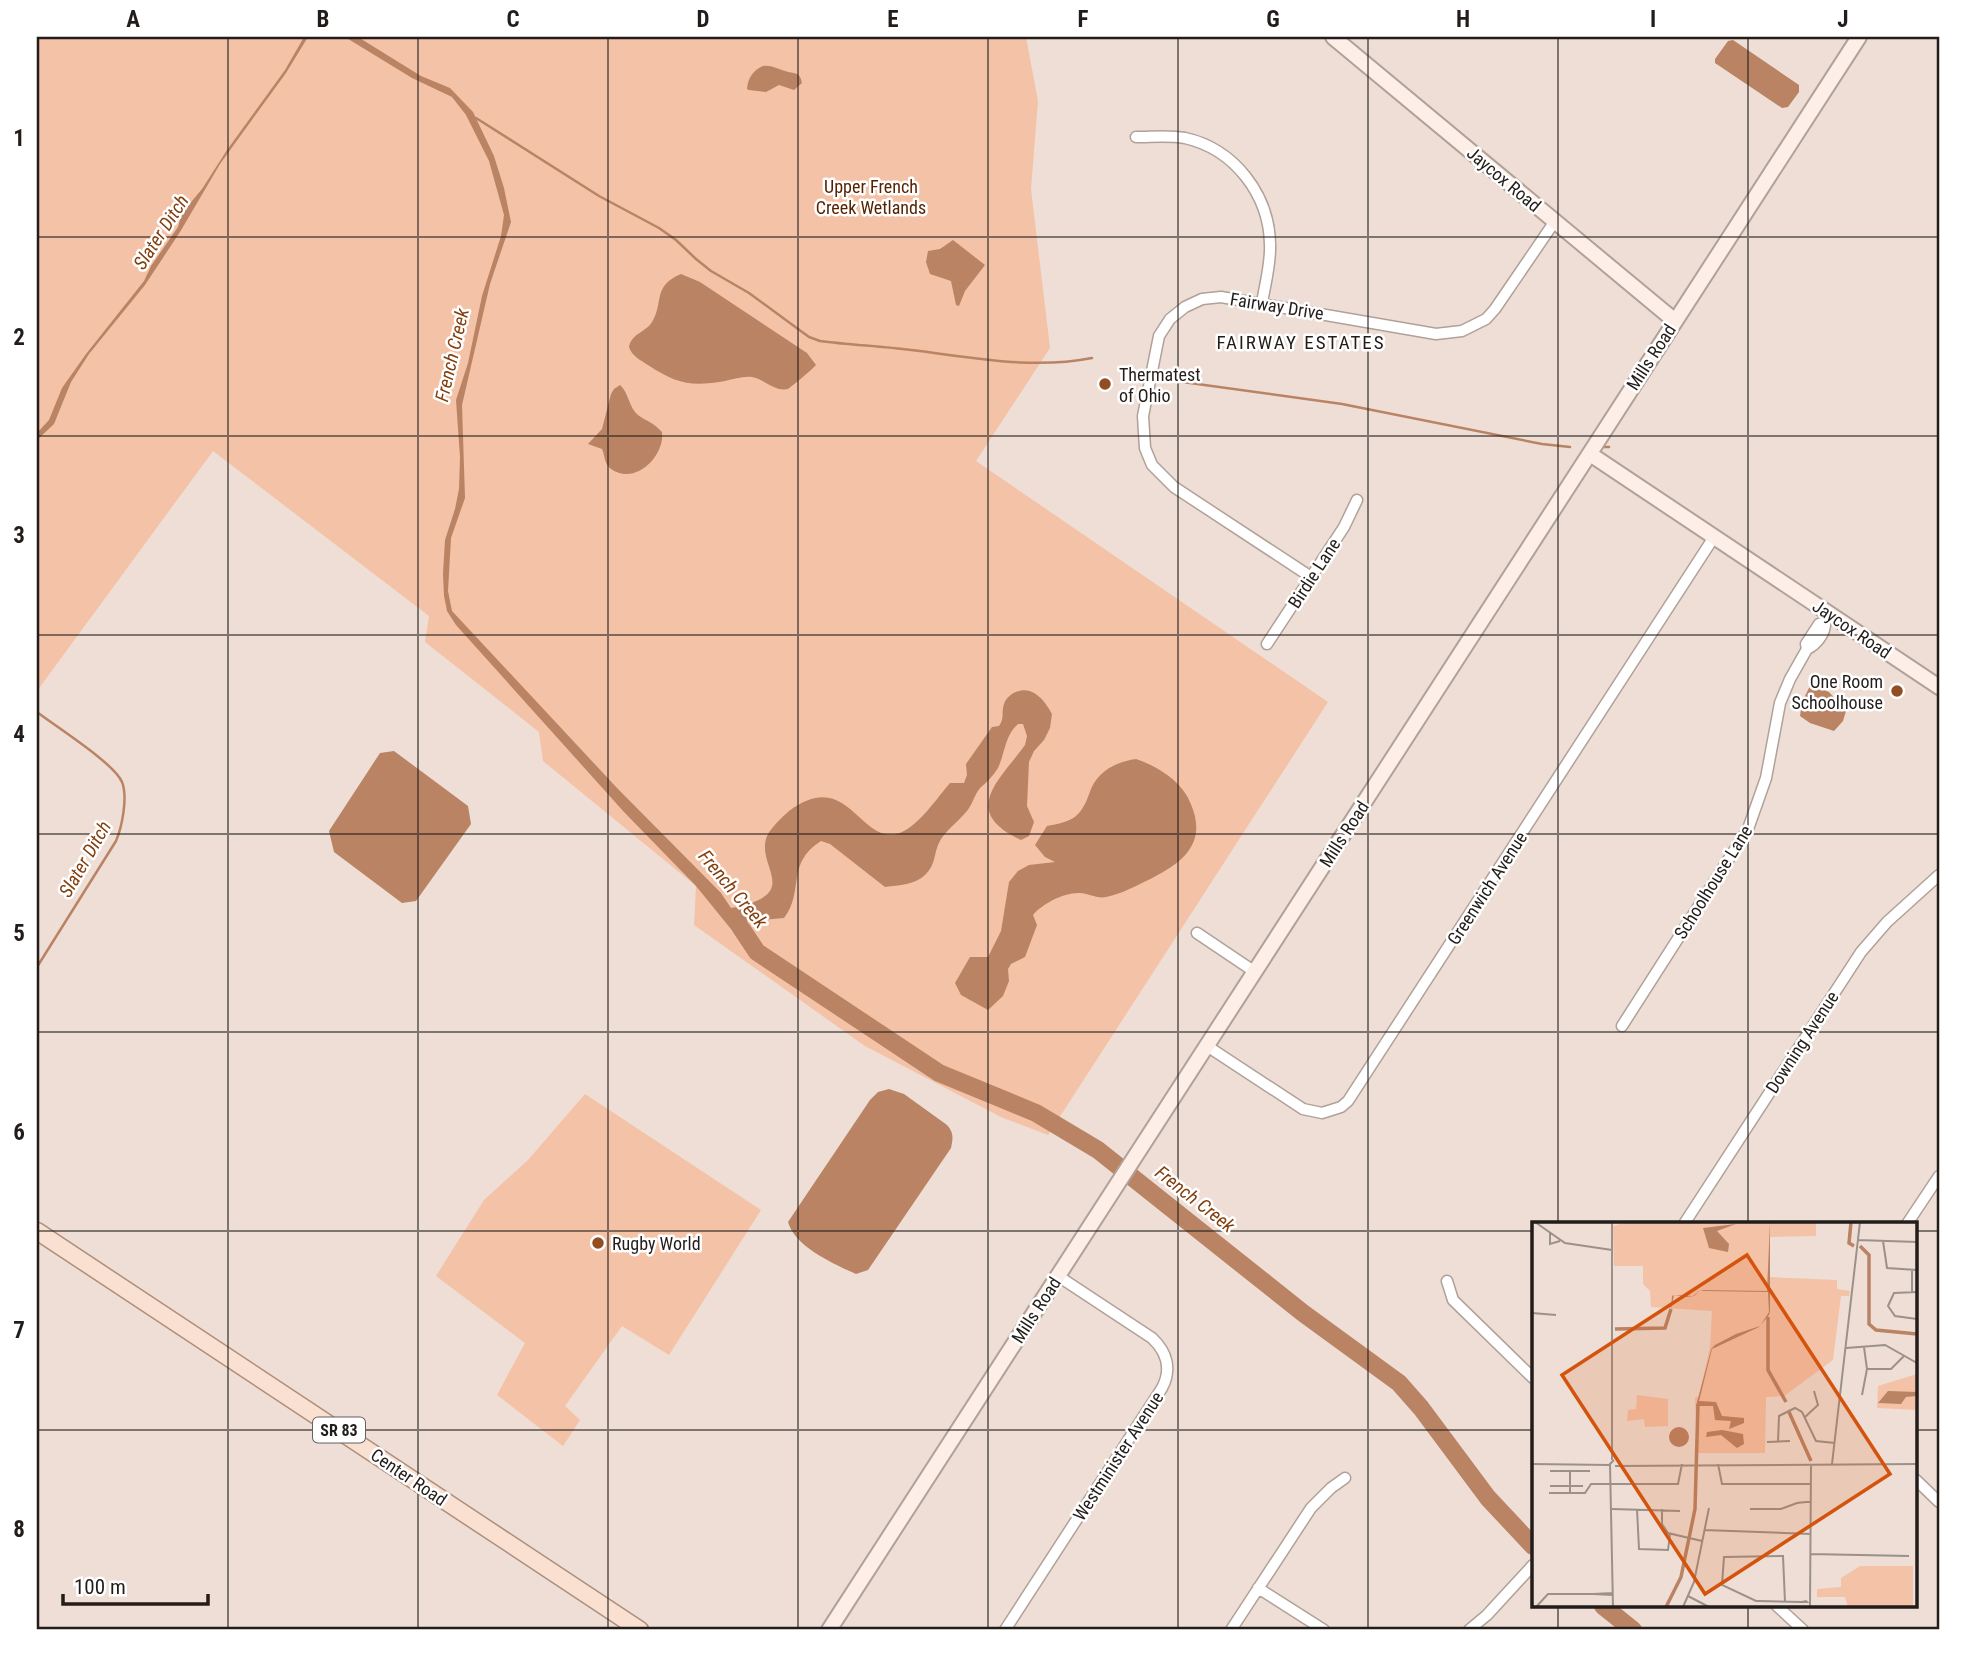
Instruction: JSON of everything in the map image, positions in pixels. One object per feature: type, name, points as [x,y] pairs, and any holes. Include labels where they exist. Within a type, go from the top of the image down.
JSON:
[{"type":"main road","name":"Center Road","points":[[37,1231],[640,1630]]},
{"type":"street","name":"Jaycox Road","points":[[1333,37],[1675,321]]},
{"type":"street","name":"Mills Road","points":[[829,1630],[1859,37]]},
{"type":"street","points":[[1136,137],[1178,137],[1195,141],[1226,156],[1244,174],[1260,199],[1268,227],[1270,253],[1262,303]]},
{"type":"street","name":"Fairway Drive","points":[[1311,577],[1166,481],[1152,465],[1143,437],[1143,416],[1156,343],[1170,319],[1185,307],[1202,299],[1231,298],[1436,334],[1462,331],[1479,324],[1495,309],[1555,221]]},
{"type":"street","name":"Jaycox Road","points":[[1590,454],[1714,537],[1827,618],[1939,687]]},
{"type":"street","name":"Birdie Lane","points":[[1268,644],[1344,527],[1357,500]]},
{"type":"street","name":"Greenwich Avenue","points":[[1207,1046],[1303,1109],[1322,1113],[1341,1107],[1348,1101],[1714,537]]},
{"type":"street","name":"Schoolhouse Lane","points":[[1622,1026],[1748,829],[1766,778],[1780,703],[1807,649],[1813,646],[1825,628],[1827,618]]},
{"type":"street","name":"Downing Avenue","points":[[1685,1222],[1857,957],[1887,922],[1939,874]]},
{"type":"street","points":[[1197,933],[1255,972]]},
{"type":"street","points":[[1908,1222],[1939,1176]]},
{"type":"street","name":"Westminister Avenue","points":[[1005,1630],[1162,1388],[1167,1375],[1168,1365],[1163,1350],[1152,1338],[1058,1276]]},
{"type":"street","points":[[1447,1281],[1453,1300],[1532,1377]]},
{"type":"street","points":[[1231,1630],[1311,1508],[1345,1478]]},
{"type":"street","points":[[1916,1480],[1939,1502]]},
{"type":"street","points":[[1469,1630],[1487,1615],[1532,1566]]},
{"type":"street","points":[[1258,1588],[1324,1630]]},
{"type":"street","points":[[1779,1608],[1803,1630]]},
{"type":"green space","name":"Upper French Creek Wetlands","points":[[37,37],[1026,37],[1038,101],[1031,189],[1050,348],[976,461],[1328,702],[1048,1135],[1001,1117],[865,1046],[694,925],[696,886],[543,761],[539,732],[425,642],[429,616],[213,451],[37,691]]},
{"type":"green space","name":"Rugby World","points":[[585,1094],[761,1210],[669,1355],[622,1326],[565,1406],[580,1420],[563,1446],[497,1395],[525,1343],[436,1276],[484,1200],[528,1160]]},
{"type":"shaded area","points":[[304,37],[308,37],[286,73],[220,164],[145,285],[89,354],[71,382],[54,424],[37,440],[37,433],[49,420],[62,388],[144,281],[178,227],[182,213],[202,189],[285,70]]},
{"type":"shaded area","points":[[345,37],[358,37],[421,76],[450,88],[473,112],[494,156],[511,222],[490,284],[462,405],[465,498],[451,538],[448,591],[452,611],[617,788],[721,893],[731,908],[754,902],[767,895],[772,887],[765,846],[770,831],[789,811],[810,799],[826,797],[840,802],[875,830],[888,834],[902,832],[922,817],[950,783],[964,783],[967,775],[966,764],[992,727],[999,726],[1006,700],[1013,693],[1022,690],[1038,696],[1052,714],[1050,728],[1029,762],[1027,806],[1034,822],[1029,836],[1021,840],[1002,829],[992,818],[988,806],[996,783],[1025,745],[1027,736],[1023,724],[1018,724],[1008,739],[998,768],[978,790],[967,811],[940,840],[933,864],[922,878],[885,887],[830,844],[821,841],[803,859],[794,898],[784,918],[742,922],[757,944],[748,950],[696,886],[624,812],[456,625],[447,611],[443,574],[445,540],[459,489],[456,400],[468,363],[482,296],[501,236],[504,215],[489,161],[466,115],[452,97],[412,78]]},
{"type":"shaded area","points":[[1733,40],[1799,85],[1799,92],[1788,107],[1782,108],[1715,63],[1728,41]]},
{"type":"shaded area","points":[[763,66],[796,74],[800,76],[802,83],[794,90],[779,85],[766,92],[747,89],[752,75]]},
{"type":"shaded area","points":[[953,240],[985,265],[965,291],[959,306],[956,305],[951,281],[930,274],[926,262],[928,251],[940,249]]},
{"type":"shaded area","points":[[681,274],[700,282],[807,353],[816,365],[790,388],[783,389],[752,377],[693,384],[667,376],[639,359],[630,350],[631,342],[652,322],[662,289]]},
{"type":"shaded area","points":[[620,385],[635,412],[662,432],[662,441],[654,459],[647,466],[630,474],[611,469],[602,449],[588,444],[602,429],[611,394]]},
{"type":"shaded area","points":[[1811,684],[1829,692],[1846,711],[1843,721],[1834,731],[1810,723],[1800,716],[1802,702]]},
{"type":"shaded area","points":[[394,751],[468,806],[471,824],[416,901],[402,903],[334,852],[329,831],[380,753]]},
{"type":"shaded area","points":[[1136,759],[1164,773],[1183,789],[1187,796],[1194,813],[1196,828],[1188,851],[1168,869],[1119,893],[1096,897],[1074,893],[1048,903],[1033,915],[1037,925],[1025,957],[1011,964],[1008,969],[1009,981],[1003,996],[988,1010],[961,995],[955,983],[970,957],[988,957],[1001,931],[1009,882],[1018,871],[1029,865],[1055,862],[1045,857],[1035,845],[1047,826],[1075,817],[1084,805],[1094,782],[1104,772],[1122,762]]},
{"type":"shaded area","points":[[889,1089],[904,1094],[947,1125],[952,1133],[952,1144],[868,1270],[856,1274],[807,1247],[798,1239],[788,1222],[870,1100],[878,1092]]},
{"type":"waterway","points":[[476,118],[599,196],[659,228],[711,271],[749,293],[809,337],[820,341],[1024,363],[1092,358]]},
{"type":"waterway","points":[[1168,380],[1342,404],[1542,444],[1570,447]]},
{"type":"waterway","points":[[1604,447],[1609,447]]},
{"type":"waterway","name":"Slater Ditch","points":[[37,712],[108,765],[117,774],[124,788],[122,820],[116,841],[37,967]]},
{"type":"waterway","name":"French Creek","points":[[741,928],[757,952],[939,1073],[1036,1113],[1098,1150],[1303,1313],[1399,1383],[1488,1498],[1532,1545]]},
{"type":"waterway","name":"French Creek","points":[[1606,1608],[1633,1630]]},
{"type":"place","name":"Thermatest of Ohio","points":[[1105,384]]},
{"type":"place","name":"One Room Schoolhouse","points":[[1897,691]]},
{"type":"place","name":"Rugby World","points":[[598,1243]]},
{"type":"district","name":"FAIRWAY ESTATES","points":[[1301,342]]}]
